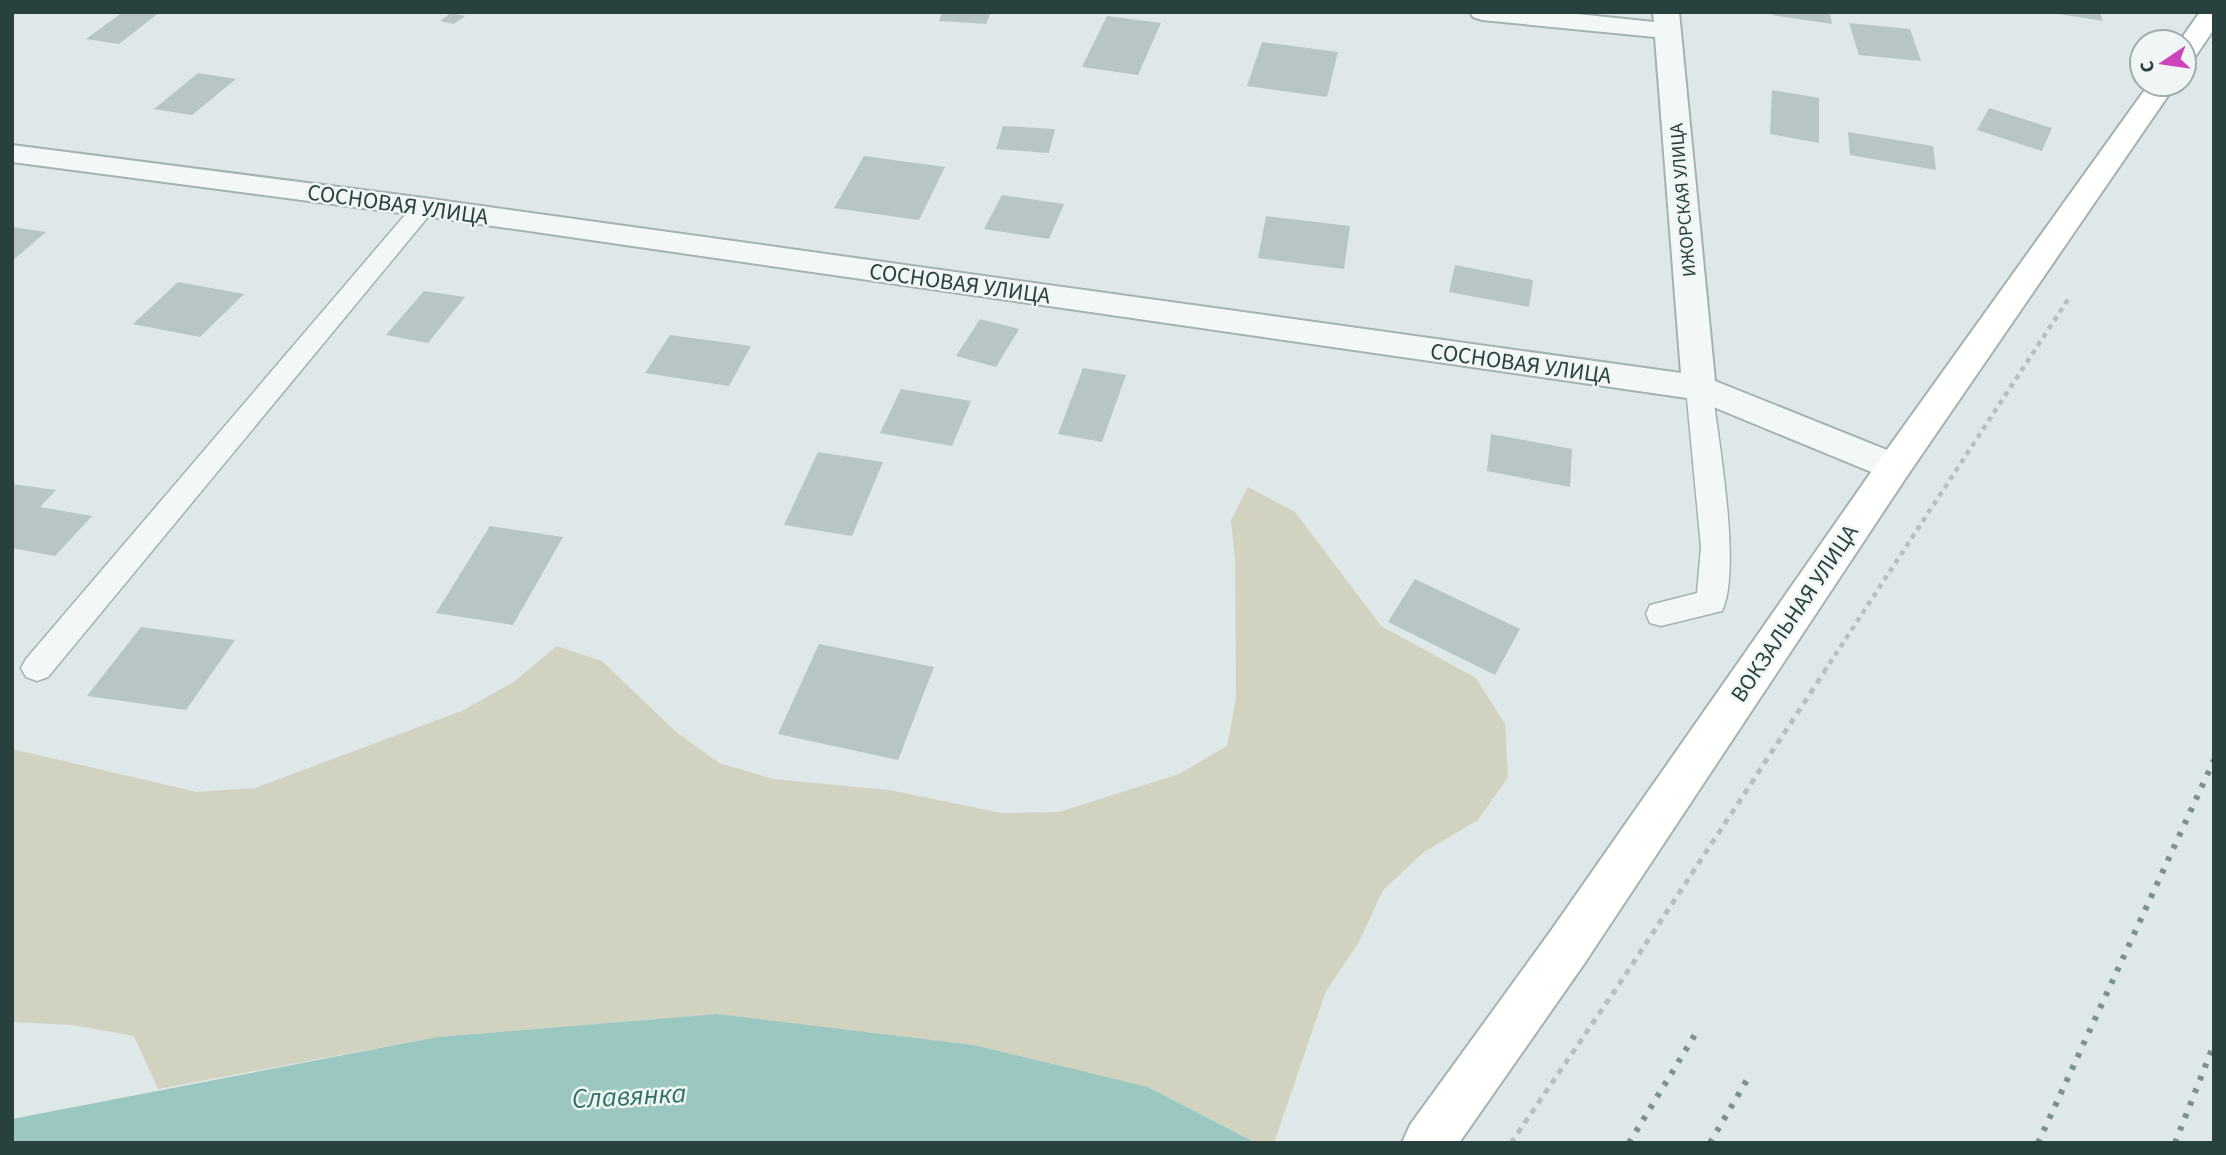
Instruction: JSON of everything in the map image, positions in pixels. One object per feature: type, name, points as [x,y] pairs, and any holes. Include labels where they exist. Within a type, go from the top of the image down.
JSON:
[{"type":"street","points":[[1482,12],[1667,22]]},
{"type":"street","points":[[2198,34],[2214,12]]},
{"type":"street","name":"ИЖОРСКАЯ УЛИЦА","points":[[1667,22],[1699,388]]},
{"type":"street","name":"ВОКЗАЛЬНАЯ УЛИЦА","points":[[1427,1143],[1567,948],[1894,467],[2153,98]]},
{"type":"street","name":"СОСНОВАЯ УЛИЦА","points":[[12,153],[424,207],[1699,388],[1894,467]]},
{"type":"lane","points":[[37,668],[424,207]]},
{"type":"lane","points":[[1661,614],[1711,602],[1716,547],[1699,388]]},
{"type":"path","points":[[1511,1143],[1618,986],[2070,297]]},
{"type":"shaded area","points":[[1248,487],[1295,512],[1381,626],[1476,678],[1505,724],[1508,777],[1478,820],[1424,852],[1383,890],[1359,942],[1326,991],[1274,1143],[1256,1143],[1148,1087],[717,1014],[437,1037],[158,1089],[134,1036],[72,1025],[12,1022],[12,749],[197,792],[255,788],[464,710],[515,681],[557,646],[602,661],[675,731],[719,763],[773,779],[889,790],[1002,813],[1059,812],[1179,774],[1227,746],[1236,698],[1235,561],[1231,520]]},
{"type":"water","name":"Славянка","points":[[717,1014],[973,1045],[1148,1087],[1256,1143],[12,1143],[12,1119],[437,1037]]},
{"type":"building","points":[[123,12],[160,12],[119,44],[86,39]]},
{"type":"building","points":[[942,12],[991,12],[986,24],[939,21]]},
{"type":"building","points":[[1772,12],[1830,12],[1832,24],[1772,15]]},
{"type":"building","points":[[2100,12],[2103,21],[2058,14]]},
{"type":"building","points":[[451,13],[465,16],[454,24],[440,21]]},
{"type":"building","points":[[1107,16],[1161,23],[1138,75],[1082,67]]},
{"type":"building","points":[[1849,23],[1910,29],[1921,61],[1859,55]]},
{"type":"building","points":[[1262,42],[1338,52],[1327,97],[1247,86]]},
{"type":"building","points":[[198,73],[236,79],[192,115],[154,109]]},
{"type":"building","points":[[1772,90],[1819,98],[1819,143],[1770,134]]},
{"type":"building","points":[[1989,108],[2052,128],[2042,151],[1977,130]]},
{"type":"building","points":[[1003,126],[1055,129],[1049,153],[996,149]]},
{"type":"building","points":[[1848,132],[1933,146],[1936,170],[1850,155]]},
{"type":"building","points":[[864,156],[945,167],[919,220],[834,208]]},
{"type":"building","points":[[1002,195],[1064,204],[1049,239],[984,229]]},
{"type":"building","points":[[1266,216],[1350,226],[1344,269],[1258,258]]},
{"type":"building","points":[[12,227],[46,232],[12,261]]},
{"type":"building","points":[[1455,265],[1533,280],[1529,307],[1449,292]]},
{"type":"building","points":[[178,282],[244,294],[200,337],[133,324]]},
{"type":"building","points":[[424,291],[465,297],[428,343],[386,335]]},
{"type":"building","points":[[980,319],[1019,329],[996,367],[956,356]]},
{"type":"building","points":[[670,335],[751,346],[729,386],[645,373]]},
{"type":"building","points":[[1083,368],[1126,375],[1102,442],[1058,434]]},
{"type":"building","points":[[901,389],[971,401],[952,446],[880,433]]},
{"type":"building","points":[[1491,434],[1572,449],[1570,487],[1487,471]]},
{"type":"building","points":[[818,452],[883,462],[852,536],[784,525]]},
{"type":"building","points":[[12,484],[56,490],[40,507],[92,516],[55,556],[12,548]]},
{"type":"building","points":[[490,526],[563,537],[513,625],[436,613]]},
{"type":"building","points":[[1415,579],[1520,629],[1495,675],[1388,622]]},
{"type":"building","points":[[141,627],[235,640],[186,710],[87,696]]},
{"type":"building","points":[[819,644],[934,667],[898,760],[778,734]]},
{"type":"railway","points":[[2038,1143],[2214,760]]},
{"type":"railway","points":[[1629,1143],[1696,1033]]},
{"type":"railway","points":[[2175,1143],[2214,1044]]},
{"type":"railway","points":[[1710,1143],[1751,1073]]}]
